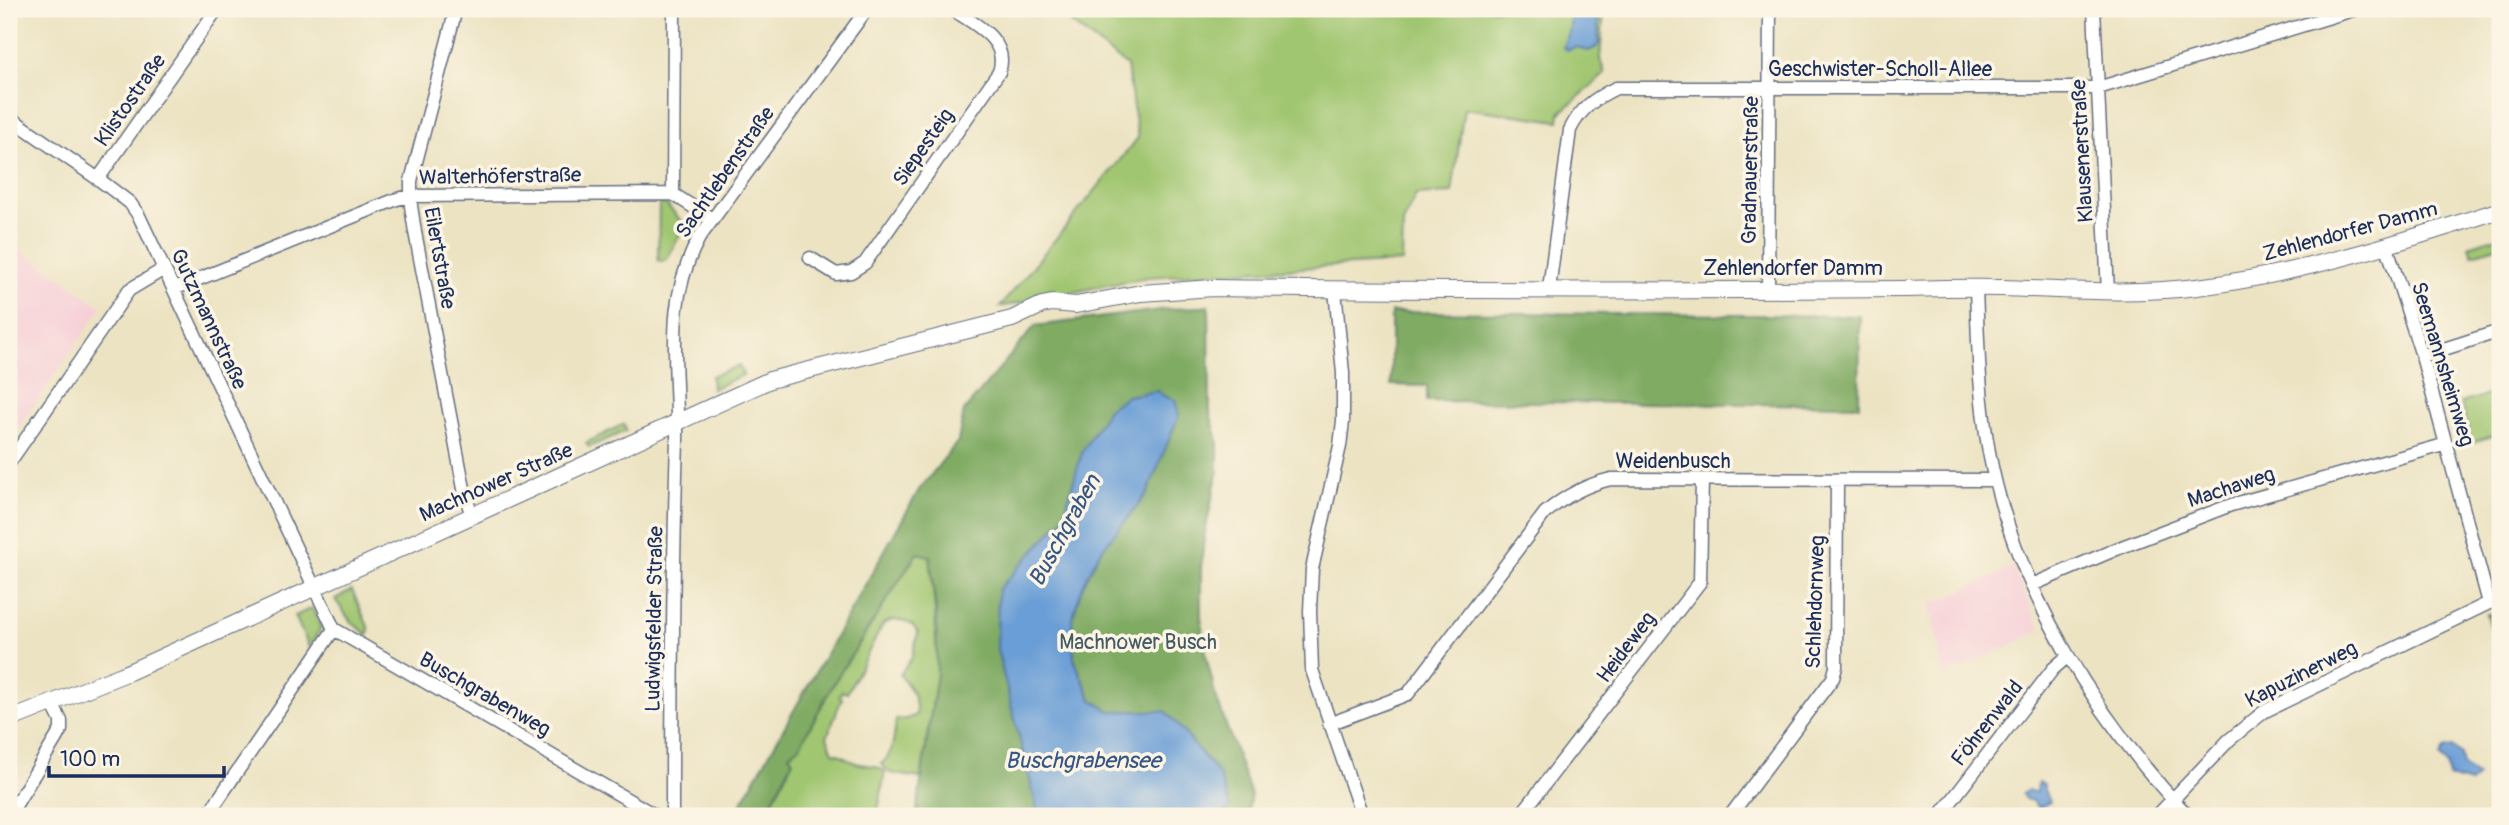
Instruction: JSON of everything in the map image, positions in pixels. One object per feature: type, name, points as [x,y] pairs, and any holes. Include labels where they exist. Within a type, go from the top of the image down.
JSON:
[{"type":"main road","name":"Zehlendorfer Damm","points":[[1049,310],[1141,293],[1183,289],[1976,288],[2108,292],[2207,286],[2277,274],[2387,247],[2500,210]]},
{"type":"main road","name":"Machnower Straße","points":[[9,720],[129,672],[770,380],[1049,310]]},
{"type":"street","name":"Klistostraße","points":[[98,179],[217,9]]},
{"type":"street","name":"Eilertstraße","points":[[456,9],[411,181],[410,196],[465,494],[472,516]]},
{"type":"street","points":[[674,9],[673,194],[712,219]]},
{"type":"street","name":"Sachtlebenstraße","points":[[677,422],[674,320],[688,258],[712,219],[867,9]]},
{"type":"street","name":"Siepesteig","points":[[810,258],[836,274],[851,272],[865,263],[999,72],[1002,58],[997,43],[952,9]]},
{"type":"street","name":"Gradnauerstraße","points":[[1768,290],[1770,9]]},
{"type":"street","name":"Klausenerstraße","points":[[2094,9],[2108,292]]},
{"type":"street","name":"Geschwister-Scholl-Allee","points":[[1549,289],[1570,130],[1577,115],[1602,94],[1616,88],[2098,88],[2356,9]]},
{"type":"street","name":"Gutzmannstraße","points":[[9,117],[130,203],[139,216],[315,587]]},
{"type":"street","name":"Walterhöferstraße","points":[[174,289],[378,206],[410,196],[673,194]]},
{"type":"street","name":"Seemannsheimweg","points":[[2387,247],[2494,602]]},
{"type":"street","points":[[9,463],[129,290],[164,269]]},
{"type":"street","points":[[1976,288],[1984,424],[1995,480],[2032,585],[2068,656],[2101,709],[2172,800],[2188,816]]},
{"type":"street","points":[[1335,290],[1343,373],[1343,421],[1312,569],[1312,670],[1362,816]]},
{"type":"street","points":[[2422,356],[2500,331]]},
{"type":"street","name":"Ludwigsfelder Straße","points":[[672,816],[672,621],[677,422]]},
{"type":"street","name":"Machaweg","points":[[2032,585],[2221,509],[2447,444]]},
{"type":"street","name":"Weidenbusch","points":[[1329,724],[1408,694],[1545,513],[1571,493],[1591,484],[1611,479],[1995,480]]},
{"type":"street","name":"Heideweg","points":[[1520,816],[1700,582],[1702,480]]},
{"type":"street","name":"Schlehdornweg","points":[[1730,816],[1833,678],[1836,667],[1837,481]]},
{"type":"street","points":[[207,816],[334,629],[315,587]]},
{"type":"street","name":"Kapuzinerweg","points":[[2157,816],[2228,740],[2265,711],[2494,602]]},
{"type":"street","name":"Buschgrabenweg","points":[[334,629],[656,816]]},
{"type":"street","name":"Föhrenwald","points":[[1940,816],[2053,668],[2068,656]]},
{"type":"street","points":[[9,816],[61,730],[61,721],[52,704]]},
{"type":"shaded area","points":[[9,242],[102,307],[9,441]]},
{"type":"shaded area","points":[[2013,567],[2041,631],[1944,676],[1930,605]]},
{"type":"green space","points":[[1053,9],[1604,9],[1600,59],[1605,74],[1560,113],[1559,121],[1464,108],[1452,193],[1416,195],[1403,223],[1402,262],[1148,277],[1000,307],[1138,138],[1127,66]]},
{"type":"green space","points":[[659,204],[666,204],[685,225],[666,261],[658,261]]},
{"type":"green space","points":[[2500,236],[2500,246],[2472,254],[2469,246]]},
{"type":"green space","name":"Machnower Busch","points":[[1209,306],[1210,413],[1218,441],[1218,471],[1204,537],[1201,616],[1215,694],[1251,795],[1247,816],[1223,816],[1229,807],[1219,775],[1165,712],[1110,711],[1091,699],[1074,659],[1072,619],[1083,585],[1099,553],[1114,533],[1175,400],[1158,391],[1127,396],[1108,409],[1082,452],[1063,519],[998,590],[997,649],[1039,816],[916,816],[937,674],[936,612],[930,556],[917,553],[835,681],[799,747],[789,754],[793,760],[765,816],[734,816],[919,490],[958,441],[964,411],[1035,326]]},
{"type":"green space","points":[[1391,312],[1860,316],[1859,405],[1427,401],[1427,386],[1391,385]]},
{"type":"green space","points":[[739,366],[743,375],[712,389],[711,376]]},
{"type":"green space","points":[[2500,391],[2500,434],[2472,442],[2461,403]]},
{"type":"green space","points":[[624,424],[626,431],[589,447],[586,443]]},
{"type":"green space","points":[[917,553],[930,556],[937,674],[921,778],[890,773],[881,764],[891,750],[896,720],[916,715],[912,693],[900,675],[912,657],[918,633],[907,622],[893,620],[883,624],[847,693],[842,691],[839,696],[842,698],[827,737],[833,752],[885,772],[877,816],[765,816],[793,760],[789,754],[799,747],[835,681]]},
{"type":"green space","points":[[352,590],[369,629],[368,635],[351,622],[335,599]]},
{"type":"green space","points":[[312,608],[321,628],[309,647],[295,616]]},
{"type":"green space","points":[[2487,614],[2500,614],[2500,660]]},
{"type":"water","points":[[1571,9],[1594,10],[1598,18],[1597,47],[1589,51],[1576,47],[1568,50],[1563,48],[1570,29]]},
{"type":"water","name":"Buschgrabensee","points":[[1158,391],[1175,400],[1179,415],[1147,494],[1099,553],[1083,585],[1072,619],[1074,659],[1091,699],[1110,711],[1165,711],[1219,775],[1230,807],[1223,816],[1039,816],[997,649],[998,590],[1063,519],[1082,452],[1108,409],[1127,396]]},
{"type":"water","points":[[2452,747],[2461,755],[2463,766],[2477,776],[2470,784],[2449,778],[2447,765],[2440,758],[2444,749]]},
{"type":"water","points":[[2038,782],[2044,784],[2050,802],[2039,808],[2022,794],[2028,790],[2037,793]]},
{"type":"water label","name":"Buschgraben","points":[[1064,530]]}]
